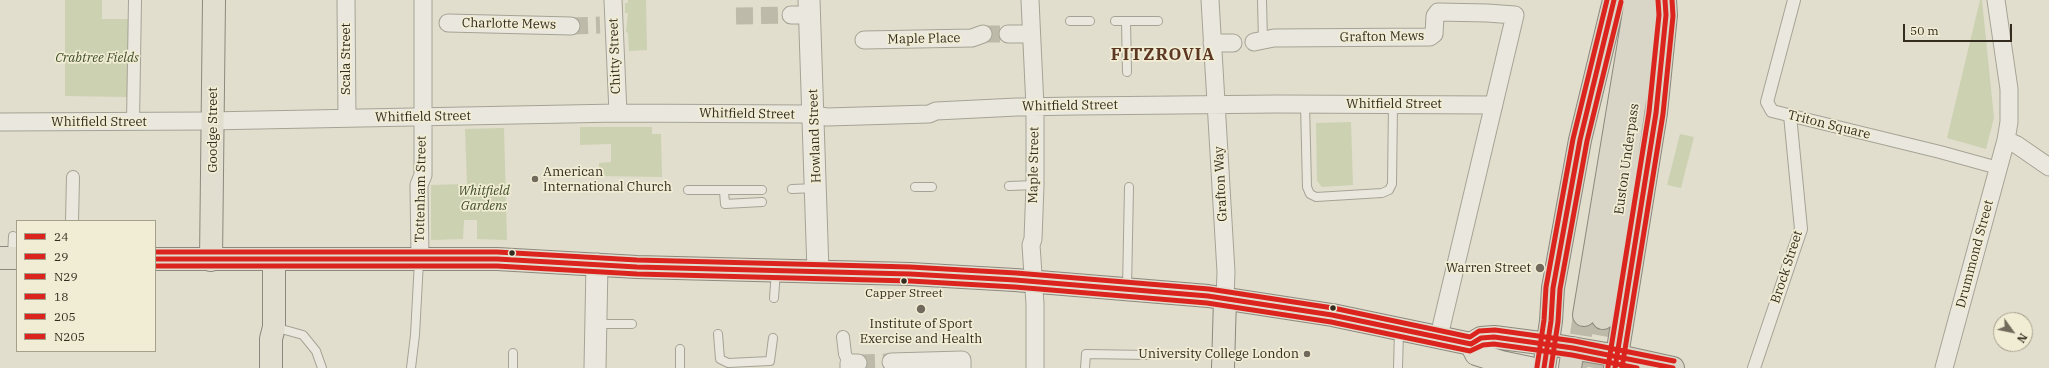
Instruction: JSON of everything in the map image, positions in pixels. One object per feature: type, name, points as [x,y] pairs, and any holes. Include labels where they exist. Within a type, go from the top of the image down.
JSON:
[{"type":"highway","points":[[1544,368],[1548,344],[1553,288],[1580,140],[1614,0]]},
{"type":"highway","name":"Euston Underpass","points":[[1636,0],[1593,316],[1647,20],[1653,0]]},
{"type":"highway","points":[[1617,362],[1656,112],[1666,15],[1665,0]]},
{"type":"highway","points":[[1548,344],[1571,358],[1672,368]]},
{"type":"main road","name":"Goodge Street","points":[[211,260],[214,0]]},
{"type":"main road","points":[[156,260],[420,258],[553,261],[776,271],[910,274],[1034,281],[1225,298],[1332,315],[1439,336],[1471,344],[1481,338],[1494,337],[1548,344]]},
{"type":"main road","points":[[271,368],[271,339],[274,327],[274,259]]},
{"type":"main road","name":"Grafton Way","points":[[1223,368],[1225,298]]},
{"type":"main road","points":[[1471,344],[1476,354],[1501,362],[1530,368]]},
{"type":"street","points":[[133,122],[135,0]]},
{"type":"street","name":"Scala Street","points":[[346,0],[346,118]]},
{"type":"street","name":"Tottenham Street","points":[[420,258],[419,185],[423,175],[423,117],[436,23],[423,0]]},
{"type":"street","name":"Chitty Street","points":[[613,0],[607,24],[618,113]]},
{"type":"street","name":"Maple Street","points":[[1030,0],[1034,27],[1035,185],[1033,239],[1031,246],[1034,281],[1035,368]]},
{"type":"street","name":"Grafton Way","points":[[1210,0],[1226,272],[1225,298]]},
{"type":"street","name":"Triton Square","points":[[1794,0],[1767,102],[1772,110],[1998,168]]},
{"type":"street","name":"Drummond Street","points":[[1944,368],[2006,140],[2010,105],[1996,0]]},
{"type":"street","name":"Howland Street","points":[[804,10],[814,114],[818,271]]},
{"type":"street","name":"Grafton Mews","points":[[1258,42],[1274,38],[1430,37],[1434,34],[1435,16],[1438,12],[1515,15],[1494,105]]},
{"type":"street","name":"Charlotte Mews","points":[[436,23],[570,26]]},
{"type":"street","points":[[1008,34],[1034,27]]},
{"type":"street","name":"Maple Place","points":[[864,40],[972,38],[983,34]]},
{"type":"street","points":[[1212,43],[1233,43]]},
{"type":"street","name":"Whitfield Street","points":[[0,122],[213,121],[618,113],[814,114],[827,117],[929,114],[936,111],[1129,102],[1217,105],[1494,105]]},
{"type":"street","points":[[1439,336],[1494,105]]},
{"type":"street","name":"Brock Street","points":[[1754,368],[1801,229],[1790,115]]},
{"type":"street","points":[[2006,140],[2017,145],[2049,167]]},
{"type":"street","points":[[72,220],[73,177]]},
{"type":"street","points":[[595,368],[597,264]]},
{"type":"street","points":[[843,337],[845,354],[852,365]]},
{"type":"street","points":[[891,362],[962,360],[962,368]]},
{"type":"lane","points":[[1258,42],[1262,0]]},
{"type":"lane","points":[[1070,21],[1090,21]]},
{"type":"lane","points":[[1114,21],[1158,21]]},
{"type":"lane","points":[[1126,21],[1127,72]]},
{"type":"lane","points":[[1305,104],[1307,187],[1310,194],[1316,196],[1382,193],[1390,190],[1392,184],[1393,104]]},
{"type":"lane","points":[[1009,186],[1035,185]]},
{"type":"lane","points":[[915,187],[932,187]]},
{"type":"lane","points":[[792,189],[816,188]]},
{"type":"lane","points":[[1127,289],[1129,188]]},
{"type":"lane","points":[[688,190],[762,190]]},
{"type":"lane","points":[[724,191],[725,204],[762,202]]},
{"type":"lane","points":[[10,258],[13,236]]},
{"type":"lane","points":[[411,368],[416,335],[420,258]]},
{"type":"lane","points":[[774,298],[776,271]]},
{"type":"lane","points":[[596,324],[632,324]]},
{"type":"lane","points":[[274,327],[303,335],[316,351],[322,368]]},
{"type":"lane","points":[[1398,368],[1399,329]]},
{"type":"lane","points":[[718,334],[720,359],[728,363],[770,361],[773,338]]},
{"type":"lane","points":[[680,349],[680,368]]},
{"type":"lane","points":[[513,353],[513,368]]},
{"type":"lane","points":[[1085,368],[1086,354],[1149,356]]},
{"type":"green space","name":"Crabtree Fields","points":[[65,0],[102,0],[102,19],[129,19],[128,97],[65,96]]},
{"type":"green space","points":[[628,0],[646,0],[647,50],[629,51],[628,33],[626,32],[628,13],[625,13],[625,3],[628,3]]},
{"type":"green space","points":[[1980,0],[1982,0],[1994,118],[1986,149],[1947,138]]},
{"type":"green space","points":[[1351,122],[1353,185],[1322,187],[1317,181],[1316,123]]},
{"type":"green space","points":[[580,127],[652,127],[652,134],[661,134],[662,177],[599,176],[599,163],[611,162],[611,144],[580,145]]},
{"type":"green space","name":"Whitfield Gardens","points":[[504,128],[507,240],[477,239],[477,220],[464,220],[463,239],[431,240],[431,185],[467,184],[465,129]]},
{"type":"green space","points":[[1680,134],[1694,137],[1681,188],[1667,185]]},
{"type":"tunnel","points":[[736,16],[791,15]]},
{"type":"tunnel","points":[[571,26],[600,25]]},
{"type":"tunnel","points":[[983,34],[1008,34]]},
{"type":"tunnel","points":[[1576,368],[1584,315]]},
{"type":"tunnel","points":[[1594,368],[1603,318]]},
{"type":"tunnel","points":[[858,363],[891,362]]},
{"type":"transit line","name":"N205","points":[[1537,367],[1544,320],[1546,287],[1573,139],[1607,0]]},
{"type":"transit line","name":"18","points":[[1544,368],[1551,321],[1553,288],[1580,140],[1614,0]]},
{"type":"transit line","name":"N205","points":[[1608,367],[1649,112],[1659,15],[1658,0]]},
{"type":"transit line","name":"18","points":[[1615,368],[1656,113],[1666,15],[1665,0]]},
{"type":"transit line","name":"205","points":[[1622,368],[1663,114],[1673,16],[1672,0]]},
{"type":"transit line","name":"205","points":[[1551,368],[1558,322],[1560,289],[1587,141],[1621,2]]},
{"type":"transit line","name":"N29","points":[[156,252],[497,252],[637,260],[910,267],[1016,273],[1209,289],[1333,308],[1470,337],[1479,331],[1495,330],[1574,341],[1674,361]]},
{"type":"transit line","name":"24","points":[[156,259],[497,259],[637,267],[910,274],[1015,280],[1208,296],[1332,315],[1471,344],[1481,338],[1494,337],[1573,348],[1673,368]]},
{"type":"transit line","name":"29","points":[[156,266],[497,266],[637,274],[910,281],[1015,287],[1207,303],[1331,322],[1470,351],[1483,345],[1494,344],[1572,355],[1637,368]]},
{"type":"place","name":"American International Church","points":[[535,179]]},
{"type":"place","name":"Warren Street","points":[[1540,268]]},
{"type":"place","name":"Capper Street","points":[[904,281]]},
{"type":"place","name":"Institute of Sport Exercise and Health","points":[[921,309]]},
{"type":"place","name":"University College London","points":[[1307,354]]},
{"type":"district","name":"FITZROVIA","points":[[1163,55]]}]
